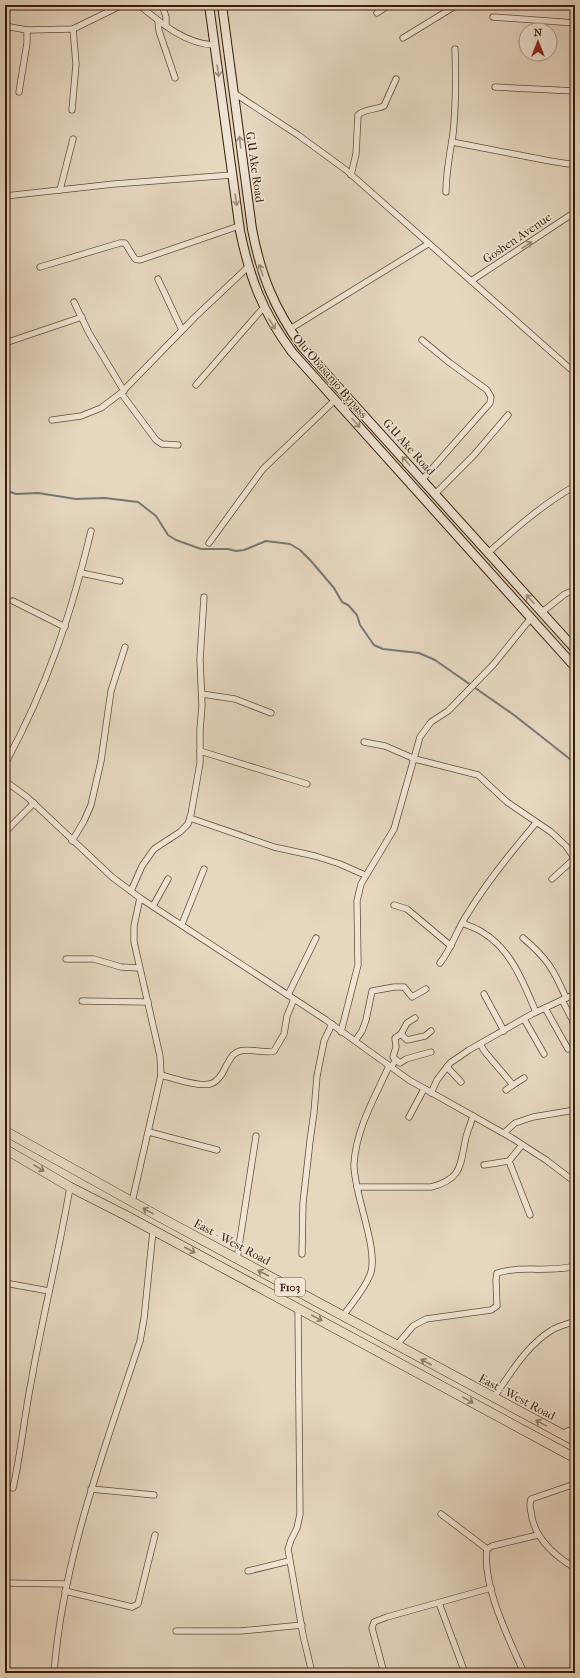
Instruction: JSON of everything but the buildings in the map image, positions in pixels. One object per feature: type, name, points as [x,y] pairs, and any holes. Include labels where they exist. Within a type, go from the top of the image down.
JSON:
[{"type":"main road","name":"Olu Obasanjo Bypass","points":[[209,5],[239,226],[248,267],[264,307],[280,337],[575,667]]},
{"type":"main road","name":"G.U Ake Road","points":[[222,5],[252,229],[258,260],[267,285],[290,329],[302,347],[575,649]]},
{"type":"main road","name":"East - West Road","points":[[5,1131],[396,1346],[494,1397],[561,1435],[575,1441]]},
{"type":"main road","name":"F103","points":[[5,1149],[70,1187],[575,1458]]},
{"type":"street","points":[[5,26],[27,30],[73,29],[122,5]]},
{"type":"street","points":[[139,5],[166,26],[188,39],[202,45],[214,45]]},
{"type":"street","points":[[162,5],[166,17],[166,26]]},
{"type":"street","points":[[377,13],[389,5]]},
{"type":"street","points":[[403,38],[457,5]]},
{"type":"street","points":[[493,17],[575,23]]},
{"type":"street","points":[[158,20],[159,31],[175,78]]},
{"type":"street","points":[[72,110],[76,64],[73,29]]},
{"type":"street","points":[[19,92],[27,43],[27,30]]},
{"type":"street","points":[[446,192],[446,178],[452,142],[457,83],[455,49]]},
{"type":"street","points":[[351,175],[356,154],[358,115],[362,111],[375,110],[384,106],[396,79]]},
{"type":"street","points":[[495,87],[575,91]]},
{"type":"street","points":[[234,93],[298,135],[351,175],[575,373]]},
{"type":"street","points":[[60,190],[73,139]]},
{"type":"street","points":[[452,142],[550,161],[569,164],[575,163]]},
{"type":"street","points":[[5,196],[114,184],[232,176]]},
{"type":"street","name":"Goshen Avenue","points":[[471,281],[575,212]]},
{"type":"street","points":[[40,267],[120,243],[125,243],[135,259],[140,260],[239,226]]},
{"type":"street","points":[[290,329],[428,244]]},
{"type":"street","points":[[52,420],[81,416],[101,408],[122,392],[182,330],[248,267]]},
{"type":"street","points":[[158,279],[182,330]]},
{"type":"street","points":[[74,302],[122,392],[156,440],[162,444],[178,445]]},
{"type":"street","points":[[196,385],[264,307]]},
{"type":"street","points":[[5,343],[82,317]]},
{"type":"street","points":[[422,340],[487,390],[491,397],[490,403],[422,480]]},
{"type":"street","points":[[209,543],[263,469],[335,400]]},
{"type":"street","points":[[435,494],[474,455],[508,415]]},
{"type":"street","points":[[488,553],[527,519],[558,495],[575,486]]},
{"type":"street","points":[[5,764],[32,714],[46,680],[65,627],[90,530]]},
{"type":"street","points":[[80,573],[120,581]]},
{"type":"street","points":[[542,612],[565,594],[575,590]]},
{"type":"street","points":[[131,891],[142,866],[154,849],[180,832],[188,824],[190,818],[200,763],[202,694],[200,659],[204,596]]},
{"type":"street","points":[[14,601],[65,627]]},
{"type":"street","points":[[341,1032],[358,965],[357,901],[361,884],[365,875],[394,829],[420,737],[431,722],[448,710],[493,665],[531,618]]},
{"type":"street","points":[[72,841],[84,821],[94,791],[101,761],[111,691],[115,672],[124,646]]},
{"type":"street","points":[[202,694],[234,700],[271,712]]},
{"type":"street","points":[[364,742],[385,746],[415,759],[478,775],[507,802],[551,832],[566,846],[575,859],[552,879]]},
{"type":"street","points":[[200,751],[307,784]]},
{"type":"street","points":[[5,781],[34,804],[112,877],[140,898],[182,924],[332,1024],[390,1067],[424,1089],[522,1144],[575,1182]]},
{"type":"street","points":[[5,832],[34,804]]},
{"type":"street","points":[[190,818],[274,847],[315,856],[340,864],[365,875]]},
{"type":"street","points":[[440,963],[448,954],[462,923],[495,873],[536,823]]},
{"type":"street","points":[[182,924],[204,869]]},
{"type":"street","points":[[153,906],[168,879]]},
{"type":"street","points":[[132,1202],[161,1075],[160,1056],[139,968],[133,933],[140,898]]},
{"type":"street","points":[[394,905],[407,909],[451,946]]},
{"type":"street","points":[[462,923],[482,932],[497,944],[508,956],[519,975],[536,1012]]},
{"type":"street","points":[[288,995],[316,938]]},
{"type":"street","points":[[523,938],[540,952],[556,976],[575,1026]]},
{"type":"street","points":[[66,959],[94,959],[120,967],[139,968]]},
{"type":"street","points":[[355,1041],[362,1031],[366,1020],[372,991],[394,987],[404,987],[412,997],[426,989]]},
{"type":"street","points":[[484,994],[504,1031]]},
{"type":"street","points":[[431,1093],[437,1080],[450,1063],[536,1012],[575,994]]},
{"type":"street","points":[[161,1075],[190,1082],[210,1084],[219,1078],[232,1056],[240,1051],[274,1051],[284,1034],[287,1016],[294,999]]},
{"type":"street","points":[[82,1001],[148,1002]]},
{"type":"street","points":[[545,1008],[568,1049]]},
{"type":"street","points":[[415,1018],[407,1023],[401,1034],[395,1038],[396,1047],[393,1057],[400,1063],[406,1059],[431,1052]]},
{"type":"street","points":[[524,1019],[544,1054]]},
{"type":"street","points":[[302,1254],[304,1203],[317,1076],[324,1041],[332,1024]]},
{"type":"street","points":[[401,1034],[407,1040],[425,1036],[431,1031]]},
{"type":"street","points":[[480,1044],[512,1085]]},
{"type":"street","points":[[343,1316],[371,1274],[372,1258],[357,1187],[354,1164],[358,1143],[362,1126],[390,1067],[396,1060]]},
{"type":"street","points":[[447,1067],[462,1082]]},
{"type":"street","points":[[506,1090],[524,1078]]},
{"type":"street","points":[[409,1117],[424,1089]]},
{"type":"street","points":[[504,1133],[515,1123],[533,1117],[575,1110]]},
{"type":"street","points":[[357,1187],[432,1187],[441,1185],[452,1178],[460,1165],[473,1116]]},
{"type":"street","points":[[149,1132],[217,1150]]},
{"type":"street","points":[[237,1258],[256,1136]]},
{"type":"street","points":[[484,1165],[509,1161],[522,1144]]},
{"type":"street","points":[[509,1161],[530,1215]]},
{"type":"street","points":[[13,1488],[20,1456],[30,1385],[49,1291],[62,1238],[70,1187]]},
{"type":"street","points":[[54,1673],[66,1584],[78,1532],[140,1341],[144,1318],[153,1231]]},
{"type":"street","points":[[396,1346],[413,1326],[426,1319],[491,1310],[497,1306],[497,1274],[506,1270],[542,1270],[575,1266]]},
{"type":"street","points":[[5,1283],[49,1291]]},
{"type":"street","points":[[298,1308],[300,1514],[298,1528],[288,1549],[289,1561],[312,1672],[304,1673]]},
{"type":"street","points":[[494,1397],[520,1360],[533,1345],[553,1330],[575,1321]]},
{"type":"street","points":[[561,1435],[575,1428]]},
{"type":"street","points":[[575,1484],[544,1494],[531,1500],[530,1503],[531,1517],[538,1535],[544,1544],[551,1552],[575,1568]]},
{"type":"street","points":[[91,1489],[154,1495]]},
{"type":"street","points":[[441,1514],[487,1549]]},
{"type":"street","points":[[65,1591],[132,1607],[138,1604],[156,1535]]},
{"type":"street","points":[[487,1549],[492,1546],[538,1535]]},
{"type":"street","points":[[487,1549],[487,1563],[491,1588],[498,1613],[524,1673]]},
{"type":"street","points":[[248,1571],[289,1561]]},
{"type":"street","points":[[5,1583],[66,1584]]},
{"type":"street","points":[[384,1673],[372,1628],[374,1622],[491,1588]]},
{"type":"street","points":[[440,1603],[463,1672]]},
{"type":"street","points":[[176,1631],[240,1631],[302,1625]]},
{"type":"waterway","points":[[5,490],[16,494],[38,493],[76,499],[105,498],[138,502],[156,516],[168,535],[176,540],[201,549],[228,549],[236,551],[244,550],[266,541],[290,544],[300,550],[311,561],[334,588],[342,602],[348,605],[357,615],[360,625],[374,645],[383,649],[419,653],[435,660],[514,715],[575,763]]}]
